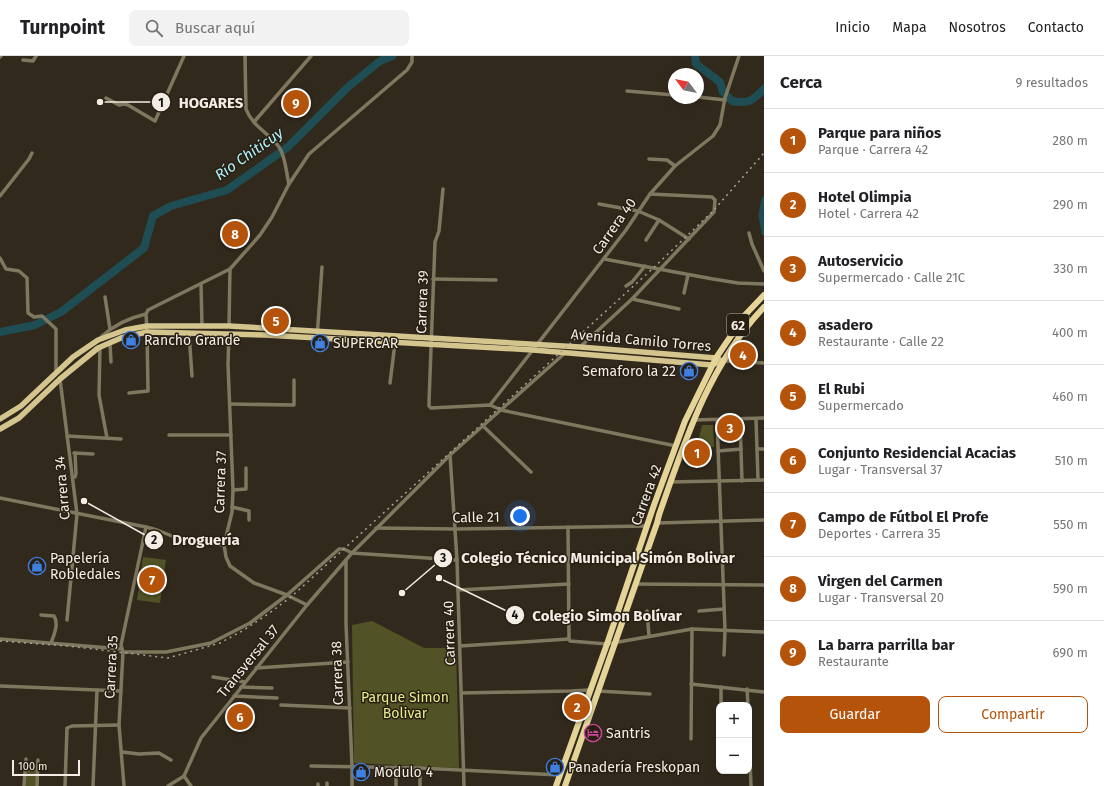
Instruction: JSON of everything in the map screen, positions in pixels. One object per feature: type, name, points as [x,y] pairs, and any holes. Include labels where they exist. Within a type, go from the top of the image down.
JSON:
[{"type":"highway","name":"Carrera 42","points":[[556,786],[607,644],[647,526],[676,446],[696,397],[712,364],[745,315],[764,294]]},
{"type":"highway","name":"Carrera 42","points":[[565,786],[670,482],[694,420],[722,361],[753,319],[764,307]]},
{"type":"main road","name":"Avenida Camilo Torres","points":[[0,419],[21,406],[73,357],[98,340],[124,330],[229,326],[538,344],[716,358],[722,361]]},
{"type":"main road","name":"Avenida Camilo Torres","points":[[0,429],[13,422],[26,412],[60,379],[100,347],[147,329],[189,333],[317,338],[533,350],[712,364],[722,361]]},
{"type":"street","points":[[23,60],[33,61],[36,56]]},
{"type":"street","points":[[106,98],[119,105],[128,105],[156,121],[184,56]]},
{"type":"street","points":[[245,56],[246,108],[249,116],[254,122],[279,147],[283,157],[289,184]]},
{"type":"street","points":[[254,122],[311,56]]},
{"type":"street","points":[[129,393],[148,391],[146,314],[148,310],[230,269],[260,236],[272,217],[289,184],[309,154],[407,70],[412,62],[412,56]]},
{"type":"street","name":"Carrera 40","points":[[490,405],[626,230],[650,194],[675,166],[713,136],[720,125],[725,99],[739,56]]},
{"type":"street","points":[[626,91],[668,94]]},
{"type":"street","points":[[704,97],[725,99]]},
{"type":"street","points":[[0,196],[32,153]]},
{"type":"street","points":[[649,160],[667,160],[675,166]]},
{"type":"street","name":"Carrera 39","points":[[443,189],[439,231],[435,242],[429,406],[431,408],[438,409],[490,405]]},
{"type":"street","points":[[578,354],[580,347],[632,299],[714,212],[715,200],[712,197],[650,194]]},
{"type":"street","points":[[600,204],[638,211],[659,220],[689,239]]},
{"type":"street","points":[[646,240],[659,220]]},
{"type":"street","points":[[749,233],[752,244],[764,271]]},
{"type":"street","points":[[0,258],[6,269],[18,271],[27,278],[28,313],[34,317],[42,316],[56,329],[56,372]]},
{"type":"street","points":[[604,259],[738,283],[764,284]]},
{"type":"street","points":[[626,286],[632,282],[645,266]]},
{"type":"street","points":[[317,338],[322,267]]},
{"type":"street","points":[[229,326],[230,269]]},
{"type":"street","points":[[684,293],[688,275]]},
{"type":"street","points":[[433,279],[496,280]]},
{"type":"street","points":[[201,284],[202,326]]},
{"type":"street","points":[[104,297],[110,329]]},
{"type":"street","points":[[632,299],[679,309]]},
{"type":"street","points":[[98,340],[110,329],[132,317],[146,314]]},
{"type":"street","points":[[189,333],[192,376]]},
{"type":"street","name":"Carrera 37","points":[[229,334],[228,364],[233,490],[232,508],[224,545],[226,557],[230,566],[254,583],[287,595],[307,605]]},
{"type":"street","points":[[110,342],[111,362]]},
{"type":"street","points":[[390,383],[395,343]]},
{"type":"street","points":[[100,347],[99,395],[107,438]]},
{"type":"street","points":[[352,553],[450,456],[565,353]]},
{"type":"street","points":[[722,361],[764,363]]},
{"type":"street","name":"Carrera 34","points":[[60,379],[67,436],[72,453],[77,514],[67,620]]},
{"type":"street","points":[[230,404],[292,405],[295,403],[294,380]]},
{"type":"street","points":[[490,405],[501,410],[676,446]]},
{"type":"street","points":[[756,418],[758,480]]},
{"type":"street","points":[[694,420],[764,418]]},
{"type":"street","points":[[740,419],[742,481]]},
{"type":"street","points":[[717,420],[724,610],[724,654]]},
{"type":"street","points":[[483,426],[531,472]]},
{"type":"street","points":[[169,435],[231,435]]},
{"type":"street","points":[[67,436],[121,439]]},
{"type":"street","points":[[718,451],[741,449]]},
{"type":"street","points":[[757,449],[764,449]]},
{"type":"street","points":[[72,453],[93,454]]},
{"type":"street","name":"Carrera 40","points":[[450,456],[457,560],[464,786]]},
{"type":"street","points":[[233,490],[245,490],[246,468]]},
{"type":"street","points":[[670,482],[764,480]]},
{"type":"street","points":[[0,498],[146,527],[182,540],[224,545]]},
{"type":"street","points":[[232,508],[249,511],[249,520]]},
{"type":"street","points":[[657,523],[764,520]]},
{"type":"street","name":"Calle 21","points":[[376,528],[455,529],[647,526]]},
{"type":"street","name":"Carrera 35","points":[[124,786],[119,725],[122,650],[128,609],[146,527]]},
{"type":"street","points":[[568,527],[569,639]]},
{"type":"street","points":[[0,639],[122,650],[166,652],[210,644],[250,623],[287,595],[339,549],[344,549],[352,553],[457,560]]},
{"type":"street","name":"Transversal 37","points":[[184,776],[201,738],[307,605],[352,553]]},
{"type":"street","name":"Carrera 38","points":[[346,560],[352,786]]},
{"type":"street","points":[[458,590],[569,584]]},
{"type":"street","points":[[635,584],[764,585]]},
{"type":"street","points":[[698,611],[724,610]]},
{"type":"street","points":[[647,611],[649,636]]},
{"type":"street","points":[[41,615],[54,616],[56,619],[51,643]]},
{"type":"street","points":[[460,646],[569,639],[570,641],[607,644],[692,630],[764,632]]},
{"type":"street","points":[[691,739],[692,630]]},
{"type":"street","points":[[256,668],[348,662]]},
{"type":"street","points":[[213,677],[245,682]]},
{"type":"street","points":[[691,684],[764,692]]},
{"type":"street","points":[[0,686],[121,691]]},
{"type":"street","points":[[241,687],[272,688]]},
{"type":"street","points":[[721,687],[721,702]]},
{"type":"street","points":[[93,786],[96,690]]},
{"type":"street","points":[[462,693],[590,690]]},
{"type":"street","points":[[747,690],[748,702]]},
{"type":"street","points":[[598,691],[650,694]]},
{"type":"street","points":[[234,696],[277,698]]},
{"type":"street","points":[[281,705],[350,708]]},
{"type":"street","points":[[65,786],[67,758],[66,730],[72,726],[119,725]]},
{"type":"street","points":[[749,738],[751,786]]},
{"type":"street","points":[[122,752],[143,754],[159,753],[171,760]]},
{"type":"street","points":[[24,786],[26,759]]},
{"type":"street","points":[[37,786],[38,760]]},
{"type":"street","points":[[311,766],[396,767],[560,775]]},
{"type":"street","points":[[396,767],[396,786]]},
{"type":"street","points":[[420,768],[420,786]]},
{"type":"street","points":[[168,786],[184,776],[191,786]]},
{"type":"green space","points":[[702,425],[713,425],[714,447],[697,447]]},
{"type":"green space","points":[[143,557],[166,560],[160,603],[137,600]]},
{"type":"green space","name":"Parque Simon Bolivar","points":[[372,621],[424,648],[456,648],[459,768],[354,763],[352,625]]},
{"type":"green space","points":[[27,766],[37,766],[37,786],[26,786]]},
{"type":"waterway","name":"Río Chiticuy","points":[[0,332],[35,325],[61,312],[144,248],[153,216],[171,206],[227,190],[288,147],[348,87],[380,61],[392,56]]},
{"type":"waterway","name":"Río Chiticuy","points":[[695,56],[696,64],[720,82],[723,92],[732,101],[750,101],[764,89]]},
{"type":"waterway","points":[[764,199],[761,215],[764,233]]},
{"type":"railway","points":[[0,641],[68,646],[168,658],[220,643],[244,630],[291,597],[649,272],[713,211],[764,153]]},
{"type":"place","name":"HOGARES","points":[[100,102]]},
{"type":"place","name":"La barra parrilla bar","points":[[296,103]]},
{"type":"place","name":"Virgen del Carmen","points":[[235,234]]},
{"type":"place","name":"El Rubi","points":[[276,321]]},
{"type":"place","name":"Rancho Grande","points":[[131,340]]},
{"type":"place","name":"SUPERCAR","points":[[320,343]]},
{"type":"place","name":"asadero","points":[[743,355]]},
{"type":"place","name":"Semaforo la 22","points":[[689,371]]},
{"type":"place","name":"Autoservicio","points":[[730,428]]},
{"type":"place","name":"Parque para niños","points":[[697,453]]},
{"type":"place","name":"Droguería","points":[[84,501]]},
{"type":"place","name":"Papelería Robledales","points":[[37,566]]},
{"type":"place","name":"Colegio Simon Bolívar","points":[[439,578]]},
{"type":"place","name":"Campo de Fútbol El Profe","points":[[152,580]]},
{"type":"place","name":"Colegio Técnico Municipal Simón Bolivar","points":[[402,593]]},
{"type":"place","name":"Hotel Olimpia","points":[[577,707]]},
{"type":"place","name":"Conjunto Residencial Acacias","points":[[240,717]]},
{"type":"place","name":"Santris","points":[[593,733]]},
{"type":"place","name":"Panadería Freskopan","points":[[555,767]]},
{"type":"place","name":"Modulo 4","points":[[361,772]]}]
